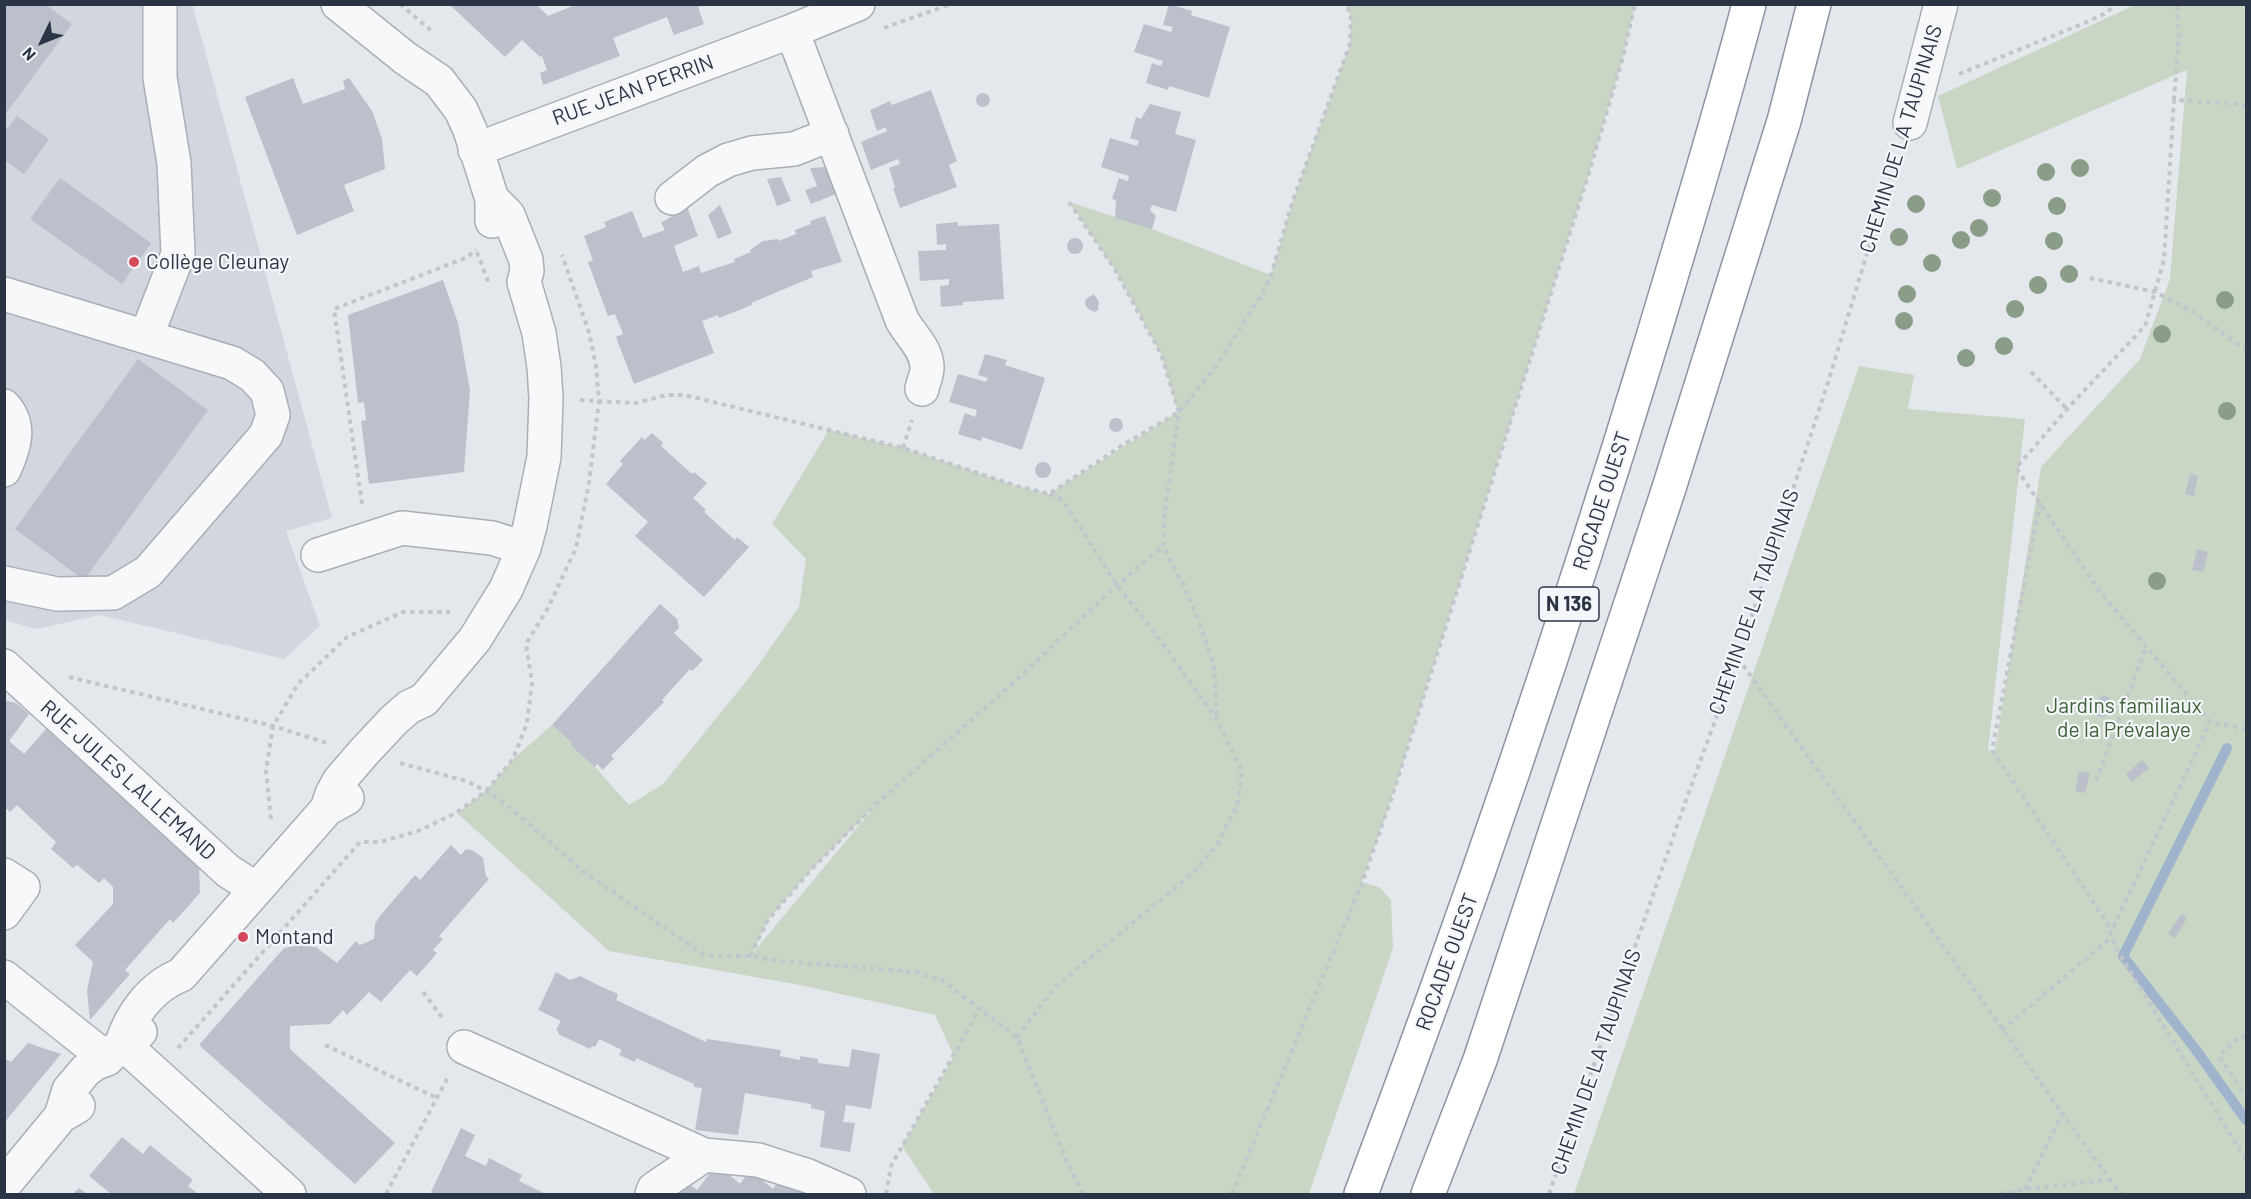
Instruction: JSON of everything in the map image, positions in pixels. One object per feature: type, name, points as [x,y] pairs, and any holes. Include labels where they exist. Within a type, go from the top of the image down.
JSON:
[{"type":"highway","name":"ROCADE OUEST","points":[[1361,1194],[1509,789],[1604,496],[1721,111],[1749,4]]},
{"type":"highway","name":"N 136","points":[[1428,1194],[1480,1060],[1669,488],[1784,121],[1814,4]]},
{"type":"street","points":[[146,337],[178,254],[174,163],[160,78],[160,4]]},
{"type":"street","points":[[4,1185],[61,1116],[83,1103],[100,1083],[114,1051],[150,1026],[172,999],[181,975],[327,809],[353,794],[409,732],[419,717],[424,700],[476,639],[506,589],[524,548],[544,457],[546,398],[539,333],[524,282],[527,271],[515,230],[508,215],[488,225],[470,130],[461,110],[439,81],[405,58],[338,4]]},
{"type":"street","name":"RUE JEAN PERRIN","points":[[475,150],[858,4]]},
{"type":"street","name":"CHEMIN DE LA TAUPINAIS","points":[[1910,123],[1941,4]]},
{"type":"street","points":[[792,31],[902,320],[925,355],[928,367],[922,389]]},
{"type":"street","points":[[672,198],[706,171],[728,160],[752,153],[794,149],[832,134]]},
{"type":"street","points":[[4,583],[57,594],[113,593],[148,572],[266,435],[273,415],[267,391],[252,375],[232,363],[5,295]]},
{"type":"street","points":[[4,406],[13,416],[15,446],[4,470]]},
{"type":"street","points":[[318,555],[402,528],[492,538],[524,548]]},
{"type":"street","name":"RUE JULES LALLEMAND","points":[[4,666],[228,871],[256,889]]},
{"type":"street","points":[[4,875],[23,887],[4,914]]},
{"type":"street","points":[[4,977],[114,1051],[289,1194]]},
{"type":"street","points":[[464,1047],[705,1155],[758,1160],[808,1176],[849,1194]]},
{"type":"street","points":[[652,1194],[654,1188],[705,1155]]},
{"type":"path","points":[[1049,494],[1126,443],[1179,412],[1217,365],[1271,275],[1292,203],[1350,44],[1351,18],[1347,4]]},
{"type":"path","points":[[1232,1194],[1362,883],[1393,794],[1589,173],[1623,57],[1635,4]]},
{"type":"path","points":[[1954,78],[1962,72],[2087,22],[2108,12],[2114,4]]},
{"type":"path","points":[[2177,4],[2179,33],[2164,260],[2145,326],[2067,409],[2016,468],[2100,592],[2210,722],[2247,729]]},
{"type":"path","points":[[2174,100],[2241,104],[2247,107]]},
{"type":"path","name":"CHEMIN DE LA TAUPINAIS","points":[[1549,1194],[1686,800],[1738,658],[1830,376],[1900,145],[1910,123]]},
{"type":"path","points":[[1070,202],[1114,268],[1161,354],[1179,412],[1165,510],[1163,546],[1185,588],[1214,666],[1217,720]]},
{"type":"path","points":[[488,225],[489,287]]},
{"type":"path","points":[[367,540],[334,309],[468,257],[488,225]]},
{"type":"path","points":[[2090,278],[2155,292],[2189,309],[2247,350]]},
{"type":"path","points":[[2031,372],[2067,409]]},
{"type":"path","points":[[546,398],[636,403],[667,395],[684,395],[903,448],[1017,486],[1049,494],[1059,498],[1066,505],[1117,585],[1160,640],[1217,720],[1242,771],[1237,806],[1218,845],[1192,874],[1055,987],[1017,1036]]},
{"type":"path","points":[[2040,503],[1992,750],[2106,921],[2117,950],[2247,1160]]},
{"type":"path","points":[[750,956],[768,920],[810,871],[876,804],[1163,546]]},
{"type":"path","points":[[272,827],[266,771],[273,726],[298,684],[347,637],[403,612],[450,612],[455,603]]},
{"type":"path","points":[[2096,781],[2146,646]]},
{"type":"path","points":[[1738,658],[2120,1194]]},
{"type":"path","points":[[61,675],[273,726],[332,744]]},
{"type":"path","points":[[2002,1030],[2107,941],[2210,722]]},
{"type":"path","points":[[394,761],[466,781],[486,790],[507,805],[584,872],[704,955],[750,956],[781,961],[916,972],[943,981],[1017,1036],[1061,1148],[1083,1194]]},
{"type":"path","points":[[886,1194],[891,1166],[980,1008]]},
{"type":"path","points":[[2247,1037],[2239,1037],[2219,1056],[2247,1096]]},
{"type":"path","points":[[325,1045],[437,1098]]},
{"type":"path","points":[[386,1194],[464,1047]]},
{"type":"path","points":[[2025,1190],[2062,1115]]},
{"type":"path","points":[[2000,1194],[2109,1180]]},
{"type":"shaded area","name":"Collège Cleunay","points":[[4,5],[195,5],[193,7],[332,518],[286,531],[320,626],[284,659],[100,615],[36,629],[5,620]]},
{"type":"green space","points":[[1347,5],[1635,5],[1623,57],[1589,173],[1393,794],[1362,882],[1379,887],[1391,900],[1393,948],[1309,1194],[934,1194],[902,1146],[954,1056],[935,1015],[800,985],[609,951],[457,813],[486,791],[513,759],[552,725],[572,743],[570,745],[595,767],[629,805],[663,784],[752,674],[799,607],[806,559],[772,524],[829,430],[903,448],[1017,486],[1049,494],[1178,412],[1161,354],[1114,268],[1069,202],[1152,229],[1271,275],[1292,203],[1350,44],[1351,18]],"holes":[[[870,812],[752,954],[768,920],[810,871]]]},
{"type":"green space","name":"Jardins familiaux de la Prévalaye","points":[[2135,5],[2246,5],[2246,1194],[1574,1194],[1859,366],[1914,375],[1908,409],[2025,419],[1988,750],[1995,750],[2041,467],[2140,359],[2170,279],[2187,70],[1957,169],[1938,96]]},
{"type":"building","points":[[4,4],[45,4],[72,24],[4,116]]},
{"type":"building","points":[[449,4],[536,4],[548,16],[578,4],[705,5],[698,7],[704,24],[674,35],[667,17],[613,38],[620,56],[543,85],[540,73],[547,70],[542,56],[540,57],[522,40],[505,57]]},
{"type":"building","points":[[1169,4],[1192,11],[1191,15],[1230,27],[1209,98],[1169,86],[1168,90],[1146,83],[1152,63],[1161,66],[1163,61],[1134,52],[1144,24],[1171,32],[1173,27],[1163,25]]},
{"type":"building","points":[[293,78],[303,104],[345,89],[343,81],[349,78],[372,111],[382,139],[385,169],[344,185],[354,211],[297,235],[245,97]]},
{"type":"building","points":[[931,90],[957,161],[949,165],[957,187],[900,208],[889,168],[900,164],[898,159],[871,170],[861,142],[887,131],[886,127],[877,131],[870,110],[890,101],[892,105]]},
{"type":"building","points":[[980,93],[986,93],[990,100],[986,107],[980,107],[976,103],[976,97]]},
{"type":"building","points":[[1150,104],[1181,112],[1175,134],[1196,140],[1176,212],[1152,205],[1150,210],[1156,216],[1152,229],[1115,218],[1116,200],[1112,199],[1119,178],[1128,181],[1129,176],[1101,167],[1110,138],[1137,146],[1139,141],[1130,138],[1136,117],[1141,119]]},
{"type":"building","points":[[17,116],[49,139],[24,174],[4,160],[4,125],[8,128]]},
{"type":"building","points":[[826,167],[836,194],[811,204],[805,190],[817,186],[810,168]]},
{"type":"building","points":[[781,177],[791,201],[777,206],[767,179]]},
{"type":"building","points":[[60,178],[151,243],[122,284],[30,219]]},
{"type":"building","points":[[720,205],[732,233],[718,239],[708,215]]},
{"type":"building","points":[[687,207],[698,236],[674,246],[683,272],[699,266],[701,273],[735,262],[734,259],[751,252],[750,250],[763,241],[778,239],[779,241],[796,234],[795,230],[811,224],[810,221],[825,216],[842,262],[811,271],[813,277],[751,303],[752,305],[719,318],[718,315],[702,321],[714,353],[634,384],[616,337],[623,334],[615,314],[608,316],[588,262],[593,260],[584,236],[606,227],[604,222],[632,211],[643,238],[665,230],[661,223]]},
{"type":"building","points":[[958,222],[958,226],[999,224],[1004,299],[963,302],[963,305],[941,307],[940,286],[949,285],[949,279],[920,281],[918,251],[946,250],[946,244],[937,245],[936,224]]},
{"type":"building","points":[[1075,238],[1083,246],[1075,254],[1067,246]]},
{"type":"building","points":[[443,280],[458,323],[470,390],[464,472],[369,484],[361,421],[366,420],[364,402],[358,403],[348,315]]},
{"type":"building","points":[[1094,294],[1099,302],[1098,310],[1095,312],[1088,309],[1085,304],[1086,299]]},
{"type":"building","points":[[985,354],[1007,360],[1005,365],[1045,378],[1022,450],[982,437],[981,441],[958,434],[965,413],[975,417],[977,410],[949,402],[958,374],[986,382],[988,378],[978,375]]},
{"type":"building","points":[[138,359],[208,410],[84,580],[15,529]]},
{"type":"building","points":[[1113,418],[1119,418],[1123,425],[1119,432],[1113,432],[1109,428],[1109,422]]},
{"type":"building","points":[[652,433],[663,443],[661,446],[692,474],[694,472],[707,483],[693,498],[706,510],[704,512],[735,540],[737,537],[749,547],[704,597],[635,536],[648,522],[606,484],[623,464],[620,461],[642,437],[644,440]]},
{"type":"building","points":[[1043,462],[1049,464],[1051,470],[1049,476],[1043,478],[1037,476],[1035,470],[1037,464]]},
{"type":"building","points":[[2190,474],[2198,476],[2194,496],[2185,494]]},
{"type":"building","points":[[2197,549],[2208,552],[2203,572],[2192,570]]},
{"type":"building","points":[[660,604],[677,619],[679,628],[674,633],[703,660],[692,671],[690,669],[662,700],[664,702],[611,756],[614,758],[603,770],[597,764],[595,767],[570,745],[572,743],[552,725]]},
{"type":"building","points":[[2101,695],[2110,697],[2105,717],[2096,716]]},
{"type":"building","points":[[4,700],[16,703],[29,714],[9,741],[24,754],[46,729],[199,865],[200,893],[173,923],[170,919],[125,970],[130,974],[90,1020],[87,991],[93,962],[75,945],[113,904],[113,887],[104,878],[99,883],[77,865],[73,868],[51,849],[56,842],[17,805],[10,812],[4,807]]},
{"type":"building","points":[[2142,760],[2149,768],[2132,782],[2126,774]]},
{"type":"building","points":[[2079,771],[2090,773],[2085,793],[2075,791]]},
{"type":"building","points":[[451,845],[461,855],[466,849],[474,851],[483,858],[486,876],[489,879],[439,936],[443,939],[433,950],[437,953],[417,976],[410,970],[381,1002],[369,992],[347,1015],[343,1010],[330,1024],[290,1026],[290,1049],[395,1143],[355,1184],[199,1045],[284,948],[301,945],[316,947],[337,963],[356,941],[360,945],[374,939],[375,924],[379,917],[415,875],[420,880]]},
{"type":"building","points":[[2181,914],[2187,918],[2175,938],[2168,934]]},
{"type":"building","points":[[556,972],[570,980],[580,976],[618,994],[616,1000],[706,1042],[707,1039],[781,1050],[780,1056],[800,1060],[800,1056],[818,1059],[818,1063],[849,1067],[852,1049],[880,1054],[871,1109],[846,1105],[843,1122],[855,1123],[850,1152],[820,1147],[825,1111],[811,1108],[811,1104],[745,1093],[738,1135],[695,1130],[702,1088],[694,1087],[694,1084],[636,1058],[635,1062],[619,1055],[622,1050],[599,1039],[595,1047],[592,1046],[590,1049],[558,1034],[556,1030],[561,1021],[538,1010]]},
{"type":"building","points":[[28,1043],[61,1054],[4,1123],[4,1058],[11,1062]]},
{"type":"building","points":[[461,1128],[475,1135],[465,1156],[486,1166],[489,1158],[522,1175],[519,1181],[546,1194],[436,1194],[431,1192]]},
{"type":"building","points":[[122,1137],[143,1154],[150,1145],[193,1180],[188,1186],[198,1194],[109,1194],[89,1176]]},
{"type":"building","points":[[717,1164],[740,1184],[750,1170],[773,1189],[783,1175],[809,1194],[667,1194],[680,1177],[697,1190]]},
{"type":"building","points":[[79,1188],[87,1194],[73,1194]]},
{"type":"waterway","points":[[2227,748],[2123,956],[2196,1050],[2246,1120]]},
{"type":"place","name":"Collège Cleunay","points":[[134,262]]},
{"type":"place","name":"Montand","points":[[243,937]]}]
